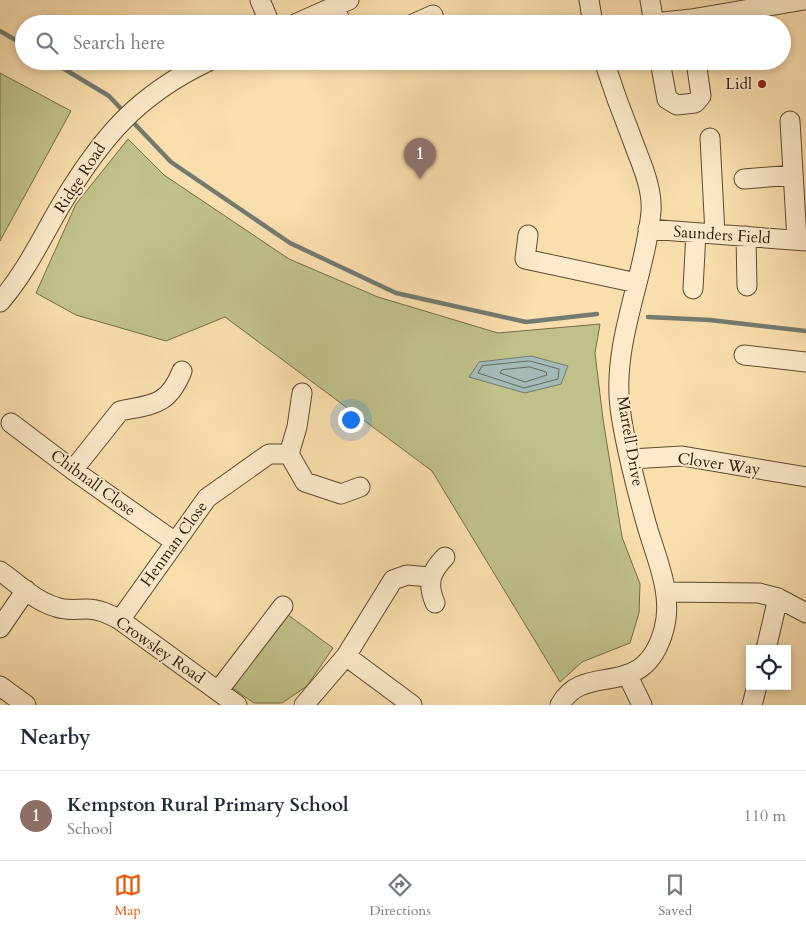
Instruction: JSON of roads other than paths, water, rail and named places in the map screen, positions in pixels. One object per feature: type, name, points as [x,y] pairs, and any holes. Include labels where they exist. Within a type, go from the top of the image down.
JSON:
[{"type":"street","points":[[260,0],[266,15]]},
{"type":"street","points":[[589,0],[592,15]]},
{"type":"street","points":[[650,0],[653,15]]},
{"type":"street","points":[[724,15],[804,0]]},
{"type":"street","points":[[325,15],[342,10]]},
{"type":"street","name":"Ridge Road","points":[[0,302],[20,279],[60,206],[95,150],[128,114],[179,75],[190,70]]},
{"type":"street","name":"Martell Drive","points":[[607,70],[647,179],[651,210],[619,367],[620,408],[645,519],[666,592],[664,628],[653,654],[638,671],[628,676]]},
{"type":"street","points":[[662,70],[667,99],[677,105],[695,103],[701,96],[697,70]]},
{"type":"street","name":"Saunders Field","points":[[648,229],[802,240],[800,204],[793,175],[790,121]]},
{"type":"street","points":[[710,138],[715,234]]},
{"type":"street","points":[[744,179],[793,175]]},
{"type":"street","points":[[693,289],[696,233]]},
{"type":"street","points":[[528,235],[524,266],[637,283]]},
{"type":"street","points":[[746,236],[747,286]]},
{"type":"street","points":[[744,355],[806,362]]},
{"type":"street","points":[[73,470],[120,411],[158,404],[175,389],[182,371]]},
{"type":"street","points":[[302,393],[297,427],[289,454],[304,482],[341,494],[360,487]]},
{"type":"street","name":"Chibnall Close","points":[[11,423],[73,470],[175,542]]},
{"type":"street","name":"Henman Close","points":[[120,620],[207,498],[269,454],[289,454]]},
{"type":"street","name":"Clover Way","points":[[631,459],[682,456],[806,477]]},
{"type":"street","points":[[435,603],[430,591],[430,578],[436,566],[445,557]]},
{"type":"street","name":"Crowsley Road","points":[[0,571],[26,590],[55,607],[70,610],[88,609],[102,611],[120,620],[230,701]]},
{"type":"street","points":[[304,705],[346,656],[393,580],[406,576],[430,578]]},
{"type":"street","points":[[0,628],[26,590]]},
{"type":"street","points":[[666,592],[759,593],[778,598],[806,613]]},
{"type":"street","points":[[767,645],[778,598]]},
{"type":"street","points":[[230,701],[282,606]]},
{"type":"street","points":[[346,656],[412,705]]},
{"type":"street","points":[[560,705],[564,697],[586,682],[628,676],[642,705]]},
{"type":"street","points":[[0,686],[26,705]]},
{"type":"street","points":[[752,705],[756,690]]},
{"type":"water","points":[[531,356],[568,366],[561,384],[525,393],[469,377],[479,362]]},
{"type":"waterway","points":[[0,31],[15,40]]},
{"type":"waterway","points":[[66,70],[109,96],[125,113]]},
{"type":"waterway","points":[[130,119],[171,162],[290,243],[396,293],[526,322],[597,314]]},
{"type":"waterway","points":[[648,317],[710,320],[806,331]]},
{"type":"place","name":"Lidl","points":[[762,84]]},
{"type":"place","name":"Kempston Rural Primary School","points":[[420,179]]}]
